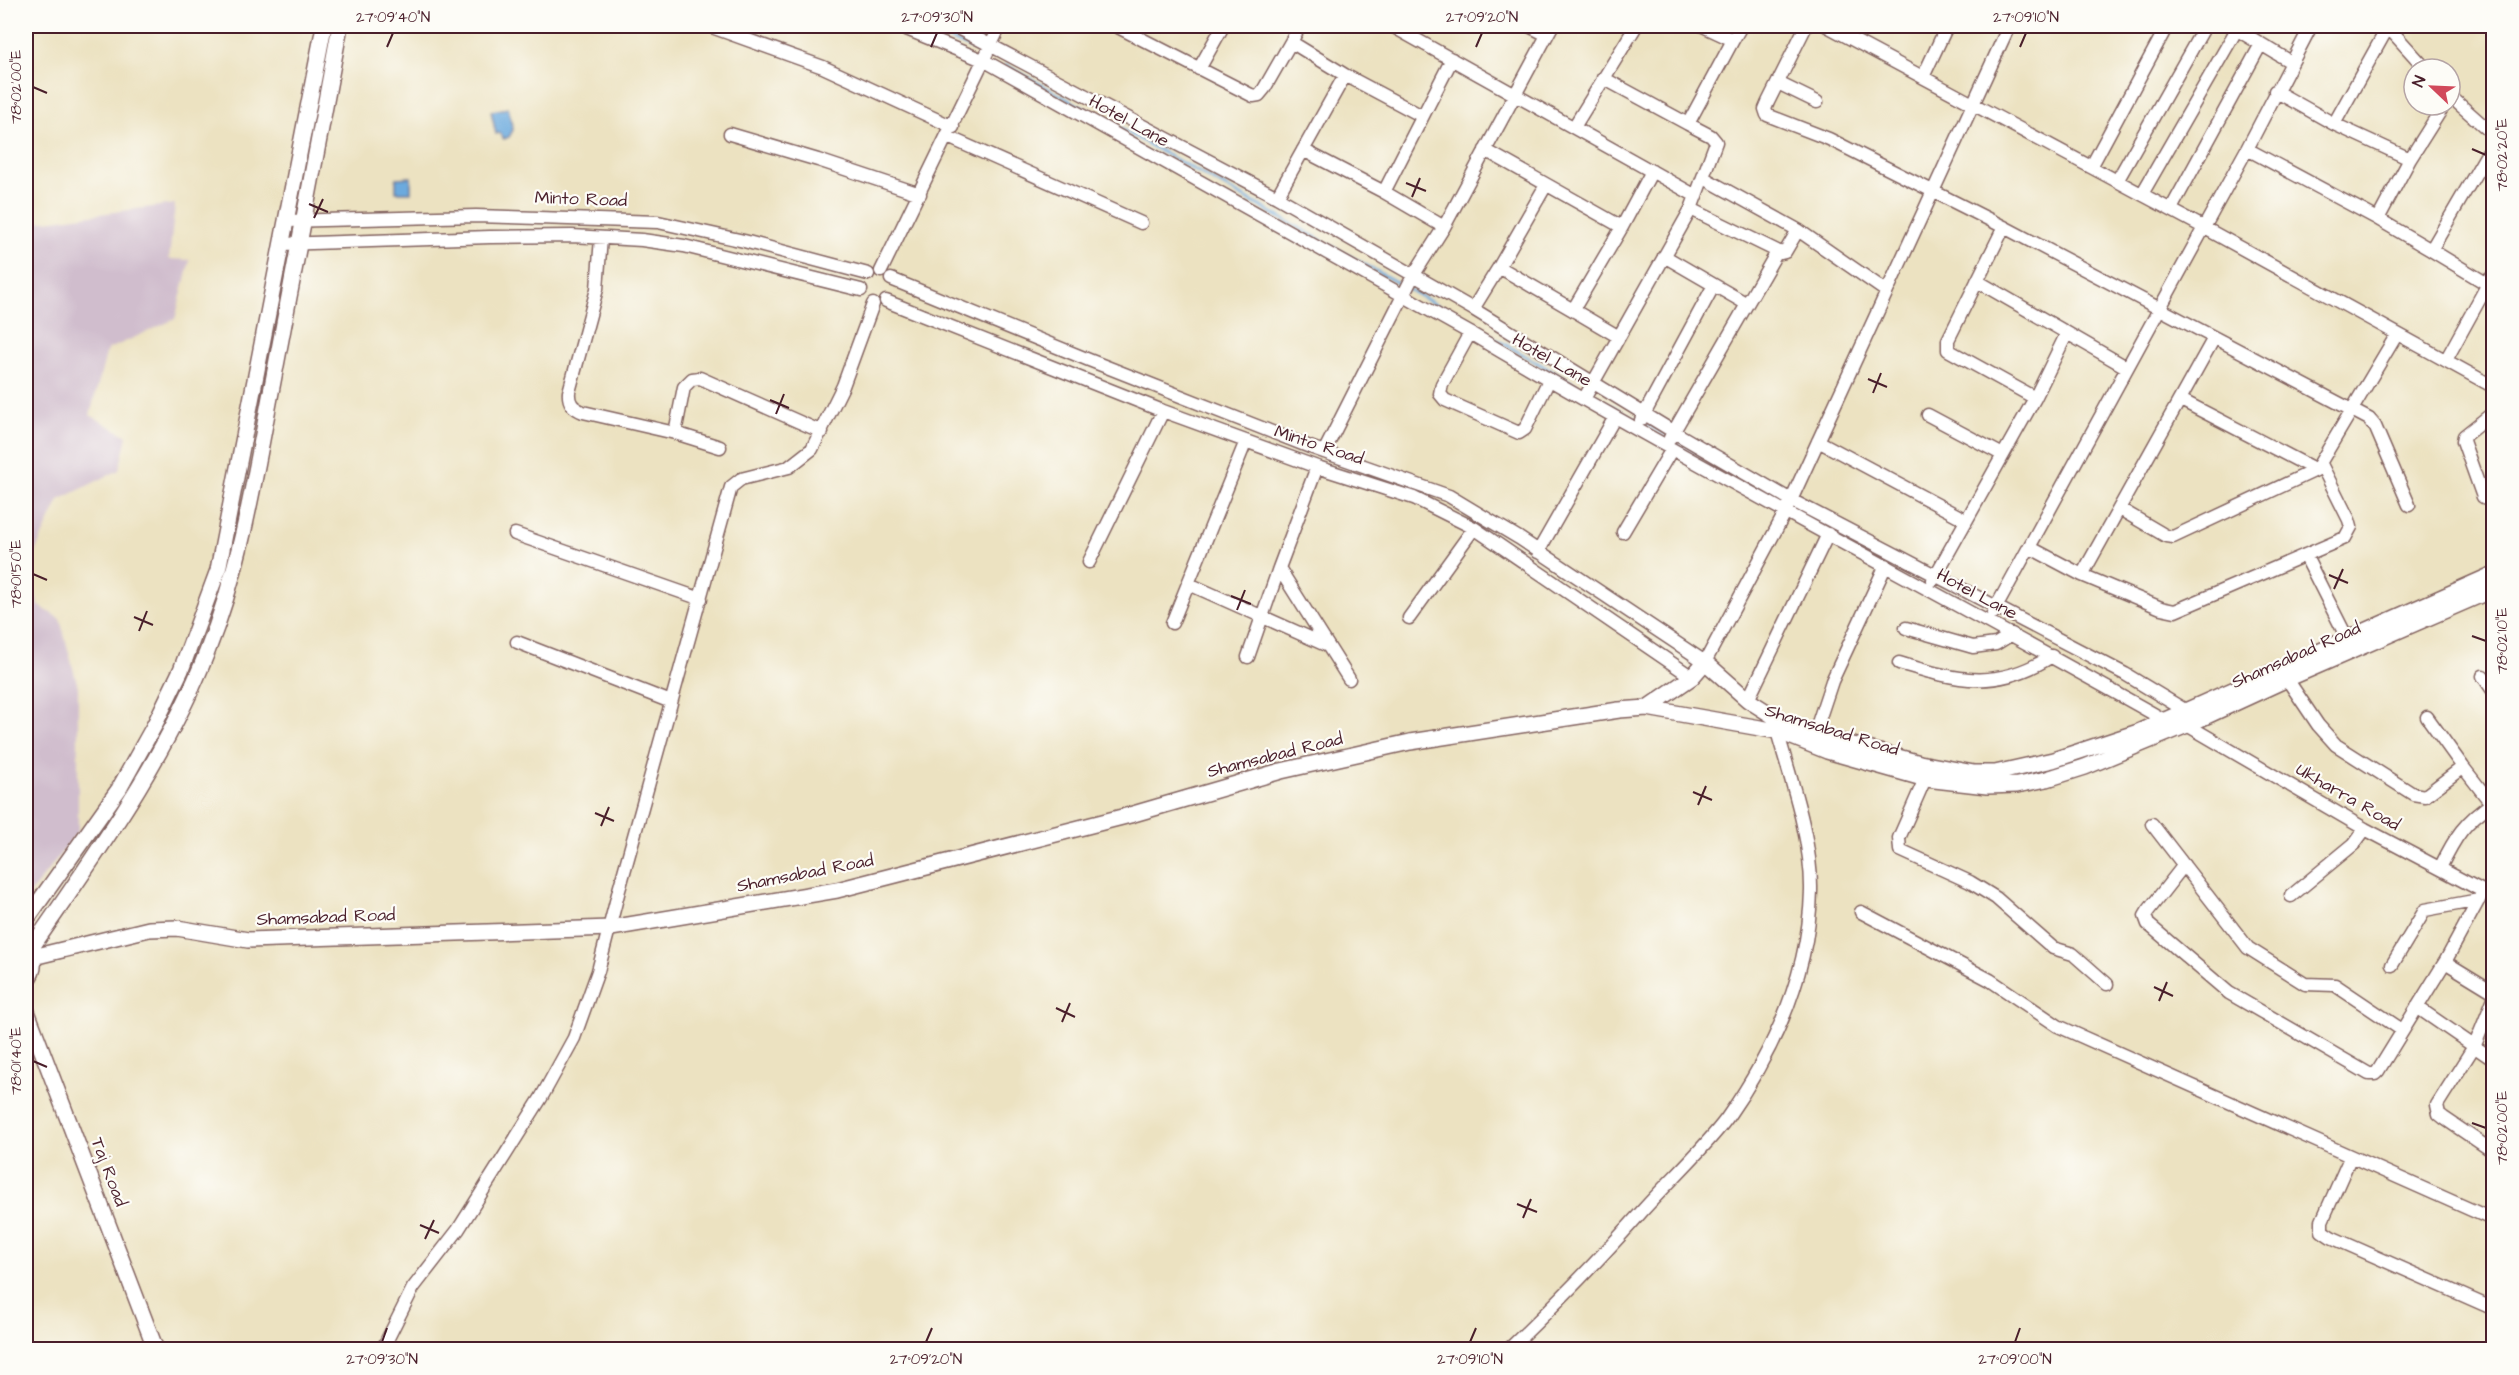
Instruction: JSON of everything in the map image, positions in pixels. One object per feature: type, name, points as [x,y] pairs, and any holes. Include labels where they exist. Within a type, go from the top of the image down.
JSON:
[{"type":"main road","points":[[26,920],[119,789],[154,726],[181,670],[218,570],[324,26]]},
{"type":"main road","points":[[26,981],[32,971],[29,951],[134,796],[182,709],[207,653],[241,549],[301,242],[340,26]]},
{"type":"main road","name":"Shamsabad Road","points":[[29,951],[149,929],[177,928],[248,940],[611,928],[837,890],[1130,815],[1281,771],[1410,742],[1647,708],[1779,726],[1928,772],[1995,773],[2095,748],[2166,721],[2190,720],[2347,638],[2493,574]]},
{"type":"main road","name":"Shamsabad Road","points":[[1779,726],[1827,751],[1987,786],[2017,785],[2047,779],[2085,767],[2493,589]]},
{"type":"main road","points":[[1647,708],[1692,677],[1705,662]]},
{"type":"main road","name":"Minto Road","points":[[1705,662],[1779,726]]},
{"type":"main road","name":"Taj Road","points":[[26,1009],[154,1348]]},
{"type":"street","points":[[709,26],[823,67],[950,132],[1141,223]]},
{"type":"street","name":"Hotel Lane","points":[[899,26],[985,61],[1403,295],[1636,429],[1789,504],[1828,534],[1886,565],[1932,581]]},
{"type":"street","points":[[954,26],[992,44],[1277,197],[1473,309],[1789,504],[1993,614],[2158,308],[2247,149],[2308,27]]},
{"type":"street","points":[[382,1350],[413,1288],[458,1230],[556,1072],[574,1038],[611,928],[619,890],[731,487],[741,479],[789,467],[812,449],[822,432],[879,302],[892,290],[886,275],[920,194],[1000,26]]},
{"type":"street","points":[[1116,26],[1248,95],[1259,95],[1300,26]]},
{"type":"street","points":[[1199,69],[1223,26]]},
{"type":"street","points":[[1392,26],[1516,93],[1696,196]]},
{"type":"street","points":[[1324,452],[1413,276],[1444,227],[1550,30],[1529,26]]},
{"type":"street","points":[[1574,127],[1636,26]]},
{"type":"street","points":[[1703,26],[1732,40]]},
{"type":"street","points":[[1688,124],[1741,26]]},
{"type":"street","points":[[1806,26],[1765,110],[1767,115],[1829,139],[1931,193],[2004,227],[2369,419],[2375,426],[2409,506]]},
{"type":"street","points":[[1827,26],[2171,209],[2493,387]]},
{"type":"street","points":[[1923,76],[1947,26]]},
{"type":"street","points":[[1705,662],[1789,504],[2009,26]]},
{"type":"street","points":[[2091,167],[2167,26]]},
{"type":"street","points":[[2117,181],[2205,26]]},
{"type":"street","points":[[2334,124],[2389,26],[2416,57]]},
{"type":"street","points":[[2142,194],[2234,27],[2291,62]]},
{"type":"street","points":[[1291,42],[1345,75],[1422,116]]},
{"type":"street","points":[[2171,209],[2261,44]]},
{"type":"street","points":[[1384,192],[1452,59]]},
{"type":"street","points":[[1277,197],[1345,75]]},
{"type":"street","points":[[1584,399],[1691,209],[1716,142],[1711,136],[1603,78]]},
{"type":"street","points":[[1778,82],[1817,102]]},
{"type":"street","points":[[2275,91],[2334,124],[2410,159]]},
{"type":"street","points":[[2462,107],[2493,135]]},
{"type":"street","points":[[2378,219],[2410,159],[2436,117]]},
{"type":"street","points":[[730,134],[920,194]]},
{"type":"street","points":[[2431,250],[2493,142]]},
{"type":"street","points":[[2247,149],[2491,282],[2446,360]]},
{"type":"street","points":[[1303,150],[1384,192],[1444,227]]},
{"type":"street","points":[[1485,150],[1622,227]]},
{"type":"street","points":[[1573,310],[1652,171]]},
{"type":"street","points":[[1704,178],[1798,230],[1886,291]]},
{"type":"street","points":[[1473,309],[1546,185]]},
{"type":"street","points":[[1691,209],[1777,252],[1785,252],[1798,230]]},
{"type":"street","name":"Minto Road","points":[[286,221],[486,216],[658,222],[755,243],[868,274]]},
{"type":"street","points":[[486,216],[487,237]]},
{"type":"street","points":[[2004,227],[1948,340],[1948,350],[2034,398]]},
{"type":"street","name":"Minto Road","points":[[282,244],[487,237],[642,240],[684,246],[861,290]]},
{"type":"street","points":[[601,238],[597,290],[568,399],[572,405],[583,412],[675,433],[720,447]]},
{"type":"street","points":[[1623,532],[1669,447],[1674,432],[1777,252]]},
{"type":"street","points":[[1664,256],[1747,304]]},
{"type":"street","points":[[1499,267],[1619,337]]},
{"type":"street","points":[[879,302],[867,301],[861,290],[861,284],[868,274],[886,275]]},
{"type":"street","name":"Minto Road","points":[[886,275],[1089,360],[1324,452],[1449,496],[1705,662]]},
{"type":"street","points":[[1977,281],[2126,367]]},
{"type":"street","points":[[1636,429],[1714,285]]},
{"type":"street","name":"Minto Road","points":[[879,302],[1163,411],[1317,467],[1414,498],[1474,528],[1692,677]]},
{"type":"street","points":[[1470,333],[1442,384],[1440,394],[1445,400],[1514,432],[1522,432],[1549,380]]},
{"type":"street","points":[[1932,581],[2003,455],[2067,333]]},
{"type":"street","points":[[2120,509],[2166,536],[2173,537],[2318,467],[2397,334]]},
{"type":"street","points":[[2082,575],[2214,338]]},
{"type":"street","points":[[675,433],[684,387],[692,379],[700,378],[822,432]]},
{"type":"street","points":[[2029,547],[2082,575],[2161,608],[2175,610],[2345,538],[2351,527],[2318,467],[2181,400]]},
{"type":"street","points":[[1089,562],[1163,411]]},
{"type":"street","points":[[2493,412],[2463,439],[2483,497],[2489,499],[2493,497]]},
{"type":"street","points":[[1928,415],[2003,455]]},
{"type":"street","points":[[1538,552],[1616,417]]},
{"type":"street","points":[[1172,622],[1246,441]]},
{"type":"street","points":[[1818,441],[1966,520]]},
{"type":"street","points":[[1248,657],[1317,467]]},
{"type":"street","points":[[1409,618],[1474,528]]},
{"type":"street","points":[[515,534],[701,599]]},
{"type":"street","points":[[1748,700],[1828,534]]},
{"type":"street","points":[[2305,555],[2347,638]]},
{"type":"street","points":[[1814,735],[1829,688],[1846,647],[1886,565]]},
{"type":"street","points":[[1279,568],[1349,679]]},
{"type":"street","points":[[1189,584],[1328,646]]},
{"type":"street","name":"Hotel Lane","points":[[1993,614],[2012,634],[2166,721]]},
{"type":"street","name":"Ukharra Road","points":[[1993,614],[2126,674],[2190,720],[2365,829],[2440,868],[2485,896]]},
{"type":"street","points":[[1906,628],[1972,647],[1996,644],[2012,634]]},
{"type":"street","points":[[517,642],[671,702]]},
{"type":"street","points":[[1899,663],[1979,681],[2008,678],[2032,669],[2052,656]]},
{"type":"street","points":[[2483,676],[2493,692]]},
{"type":"street","points":[[2287,679],[2318,725],[2336,745],[2413,794],[2425,796],[2463,767]]},
{"type":"street","points":[[2427,717],[2492,802],[2466,823],[2440,868]]},
{"type":"street","points":[[1508,1350],[1630,1226],[1726,1119],[1772,1044],[1794,992],[1807,937],[1811,889],[1804,828],[1779,726]]},
{"type":"street","points":[[1928,772],[1899,838],[1900,850],[1970,882],[1996,898],[2053,948],[2073,954],[2107,984]]},
{"type":"street","points":[[2152,824],[2241,942],[2256,955],[2305,984],[2335,985],[2402,1030]]},
{"type":"street","points":[[2291,896],[2354,844],[2365,829]]},
{"type":"street","points":[[2184,865],[2148,911],[2146,920],[2163,938],[2229,993],[2369,1074],[2375,1074],[2378,1071],[2485,896]]},
{"type":"street","points":[[2392,965],[2425,910],[2485,896]]},
{"type":"street","points":[[1861,912],[2001,986],[2058,1026],[2493,1220]]},
{"type":"street","points":[[2445,962],[2493,992]]},
{"type":"street","points":[[2493,998],[2475,1045],[2439,1099],[2437,1110],[2444,1118],[2493,1152]]},
{"type":"street","points":[[2417,1007],[2475,1045],[2493,1060]]},
{"type":"street","points":[[2350,1158],[2322,1221],[2322,1231],[2493,1309]]},
{"type":"shaded area","points":[[175,204],[169,259],[190,260],[175,319],[107,350],[90,415],[127,436],[119,470],[59,500],[29,565],[38,605],[60,619],[78,687],[78,831],[26,899],[26,219],[31,223]]},
{"type":"water","points":[[508,108],[513,130],[509,137],[504,139],[499,133],[496,134],[491,111]]},
{"type":"water","points":[[411,177],[411,192],[396,192],[396,178]]},
{"type":"waterway","points":[[918,26],[978,51]]},
{"type":"waterway","points":[[1006,65],[1403,286]]},
{"type":"waterway","points":[[1408,289],[1585,390]]},
{"type":"waterway","points":[[1591,394],[1637,420]]},
{"type":"waterway","points":[[1643,423],[1666,436]]},
{"type":"waterway","points":[[1672,440],[1786,505]]},
{"type":"waterway","points":[[1792,508],[1830,529]]}]
